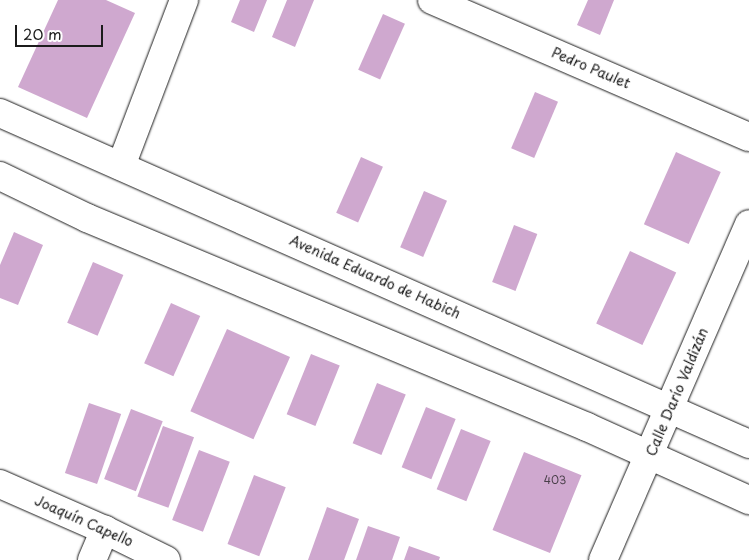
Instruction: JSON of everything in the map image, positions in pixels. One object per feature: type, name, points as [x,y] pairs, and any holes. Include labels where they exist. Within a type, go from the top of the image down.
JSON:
[{"type":"main road","points":[[121,166],[184,0]]},
{"type":"main road","name":"Pedro Paulet","points":[[432,0],[749,137]]},
{"type":"main road","name":"Avenida Eduardo de Habich","points":[[0,113],[670,407],[749,444]]},
{"type":"main road","points":[[0,176],[88,218],[650,455],[749,500]]},
{"type":"main road","name":"Calle Darío Valdizán","points":[[603,560],[749,224]]},
{"type":"main road","name":"Joaquín Capello","points":[[0,484],[105,530],[166,560]]},
{"type":"main road","points":[[92,560],[105,530]]},
{"type":"building","points":[[58,0],[106,0],[135,13],[87,118],[18,87]]},
{"type":"building","points":[[240,0],[267,0],[254,32],[231,22]]},
{"type":"building","points":[[287,0],[314,0],[295,47],[272,37]]},
{"type":"building","points":[[588,0],[614,0],[600,35],[577,25]]},
{"type":"building","points":[[383,14],[405,24],[380,79],[358,70]]},
{"type":"building","points":[[535,92],[558,102],[534,158],[511,148]]},
{"type":"building","points":[[676,152],[721,172],[689,244],[644,224]]},
{"type":"building","points":[[361,157],[383,167],[358,222],[336,213]]},
{"type":"building","points":[[424,191],[447,201],[423,257],[400,247]]},
{"type":"building","points":[[514,225],[537,234],[515,291],[492,282]]},
{"type":"building","points":[[14,232],[43,245],[18,305],[0,298],[0,265]]},
{"type":"building","points":[[630,251],[676,273],[642,345],[596,324]]},
{"type":"building","points":[[93,262],[123,275],[98,336],[67,323]]},
{"type":"building","points":[[171,303],[200,316],[173,376],[144,363]]},
{"type":"building","points":[[227,329],[290,357],[253,439],[190,411]]},
{"type":"building","points":[[311,354],[340,366],[315,426],[287,414]]},
{"type":"building","points":[[377,383],[406,395],[381,455],[353,443]]},
{"type":"building","points":[[89,403],[121,414],[97,484],[65,473]]},
{"type":"building","points":[[426,407],[456,419],[431,479],[402,467]]},
{"type":"building","points":[[131,409],[163,421],[136,491],[104,479]]},
{"type":"building","points":[[163,426],[194,437],[168,508],[137,496]]},
{"type":"building","points":[[461,429],[491,441],[466,501],[437,489]]},
{"type":"building","points":[[199,450],[230,462],[203,532],[172,520]]},
{"type":"building","points":[[524,452],[581,475],[550,553],[493,530]]},
{"type":"building","points":[[254,475],[286,487],[259,556],[227,544]]},
{"type":"building","points":[[327,507],[359,519],[344,560],[308,560]]},
{"type":"building","points":[[368,526],[400,537],[392,560],[356,560]]},
{"type":"building","points":[[409,546],[440,557],[439,560],[404,560]]}]
